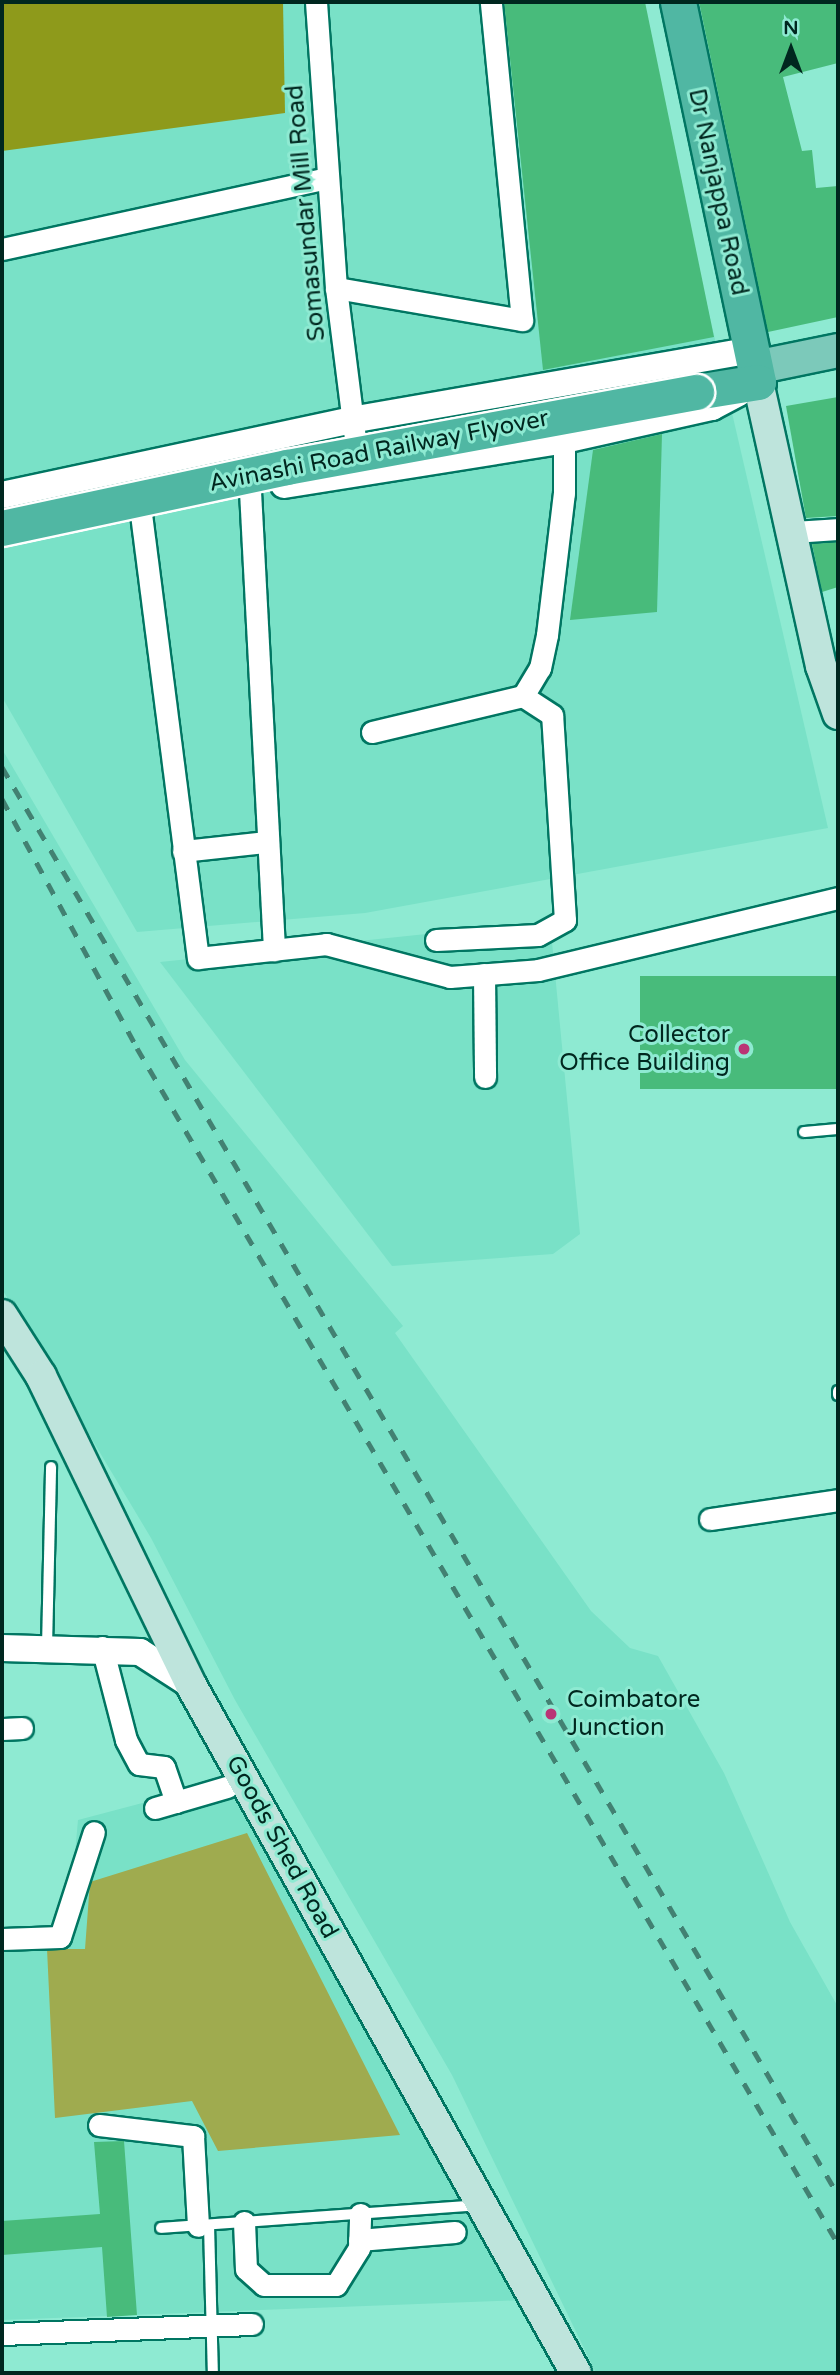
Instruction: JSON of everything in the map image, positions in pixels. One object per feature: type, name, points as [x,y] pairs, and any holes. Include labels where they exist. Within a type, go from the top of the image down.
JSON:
[{"type":"highway","name":"Dr Nanjappa Road","points":[[658,2],[746,364]]},
{"type":"highway","name":"Dr Nanjappa Road","points":[[678,2],[746,364]]},
{"type":"highway","name":"Avinashi Road Railway Flyover","points":[[2,528],[694,383],[746,364]]},
{"type":"highway","name":"Avinashi Road Railway Flyover","points":[[2,511],[234,458],[694,383]]},
{"type":"main road","points":[[746,364],[838,350]]},
{"type":"main road","points":[[746,364],[838,369]]},
{"type":"main road","points":[[746,364],[838,714]]},
{"type":"main road","points":[[323,450],[355,445]]},
{"type":"main road","name":"Goods Shed Road","points":[[2,1315],[41,1376],[191,1685],[576,2373]]},
{"type":"street","name":"Somasundar Mill Road","points":[[316,2],[336,288],[355,445]]},
{"type":"street","points":[[336,288],[522,320],[491,2]]},
{"type":"street","points":[[2,249],[327,178]]},
{"type":"street","points":[[2,544],[250,491],[355,445],[564,440],[712,407],[746,364]]},
{"type":"street","points":[[2,495],[355,445],[746,364]]},
{"type":"street","points":[[372,732],[523,696],[540,668],[547,635],[564,440]]},
{"type":"street","points":[[250,491],[274,950]]},
{"type":"street","points":[[141,514],[198,958],[326,944],[450,977],[537,970],[838,898]]},
{"type":"street","points":[[792,532],[838,529]]},
{"type":"street","points":[[436,940],[537,935],[565,920],[552,715],[523,696]]},
{"type":"street","points":[[183,851],[267,842]]},
{"type":"street","points":[[484,974],[485,1077]]},
{"type":"street","points":[[710,1519],[838,1500]]},
{"type":"street","points":[[102,1647],[126,1740],[139,1763],[164,1767],[176,1802]]},
{"type":"street","points":[[2,1648],[102,1647],[140,1652],[191,1685]]},
{"type":"street","points":[[155,1808],[226,1787]]},
{"type":"street","points":[[2,1939],[60,1937],[94,1832]]},
{"type":"street","points":[[99,2126],[193,2136],[203,2225]]},
{"type":"street","points":[[244,2222],[246,2269],[264,2285],[336,2285],[359,2240],[360,2214]]},
{"type":"street","points":[[359,2240],[455,2232]]},
{"type":"street","points":[[2,2334],[252,2325]]},
{"type":"lane","points":[[804,1132],[838,1129]]},
{"type":"lane","points":[[47,1647],[51,1467]]},
{"type":"lane","points":[[161,2228],[482,2205]]},
{"type":"lane","points":[[203,2225],[214,2373]]},
{"type":"shaded area","points":[[198,2],[637,2],[828,828],[365,913],[137,932],[2,697],[2,67]]},
{"type":"shaded area","points":[[2,749],[185,1060],[403,1326],[395,1333],[591,1611],[630,1648],[658,1656],[724,1773],[790,1922],[838,2007],[838,2373],[596,2373],[452,2075],[235,1700],[151,1538],[2,1289]]},
{"type":"shaded area","points":[[550,921],[580,1234],[553,1254],[392,1266],[160,962]]},
{"type":"shaded area","points":[[237,1778],[525,2300],[2,2320],[2,1937],[67,1942],[78,1820]]},
{"type":"shaded area","points":[[247,1833],[400,2135],[218,2151],[192,2101],[55,2118],[47,1949],[85,1949],[90,1882]]},
{"type":"green space","points":[[2,2],[283,2],[285,113],[2,151]]},
{"type":"building","points":[[504,2],[645,2],[714,337],[543,370]]},
{"type":"building","points":[[699,2],[838,2],[838,63],[783,77],[802,151],[812,150],[816,188],[838,186],[838,317],[768,332]]},
{"type":"building","points":[[838,397],[838,516],[806,518],[786,406]]},
{"type":"building","points":[[662,434],[657,612],[570,620],[593,450]]},
{"type":"building","points":[[838,542],[838,587],[822,592],[812,544]]},
{"type":"building","name":"Collector Office Building","points":[[640,976],[838,976],[838,1089],[640,1089]]},
{"type":"building","points":[[124,2141],[137,2315],[107,2317],[102,2247],[2,2255],[2,2221],[100,2214],[94,2142]]},
{"type":"railway","points":[[2,767],[838,2195]]},
{"type":"railway","points":[[2,799],[137,1048],[838,2244]]},
{"type":"place","name":"Collector Office Building","points":[[744,1049]]},
{"type":"place","name":"Coimbatore Junction","points":[[551,1714]]}]
